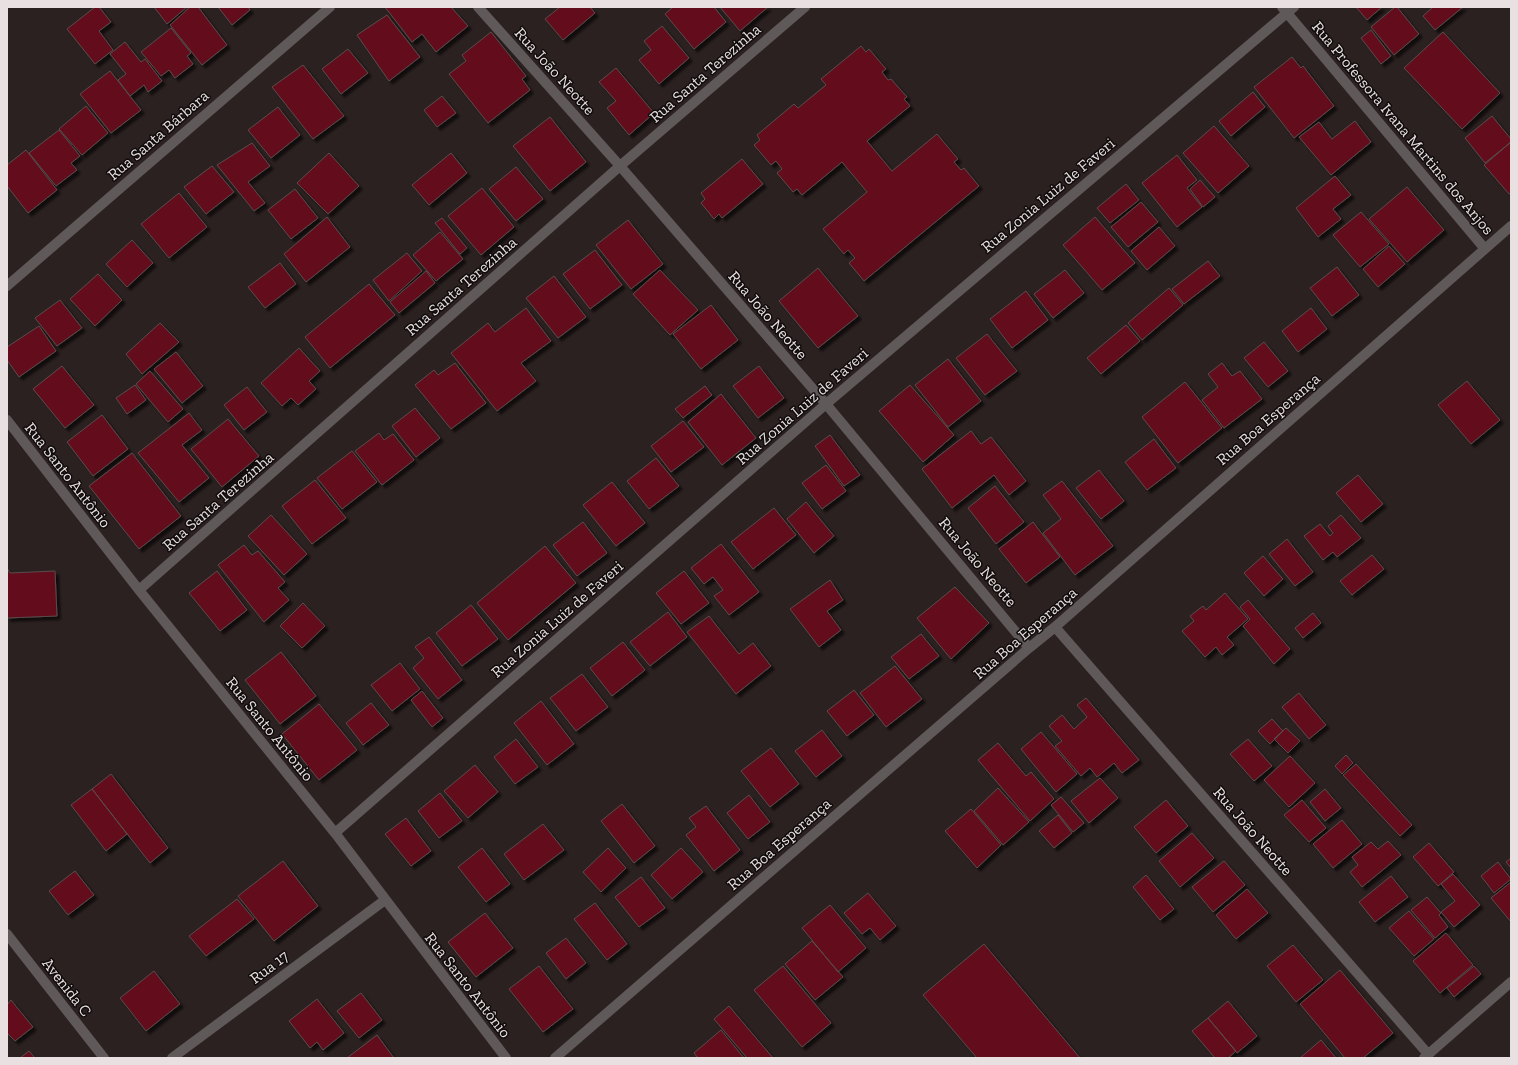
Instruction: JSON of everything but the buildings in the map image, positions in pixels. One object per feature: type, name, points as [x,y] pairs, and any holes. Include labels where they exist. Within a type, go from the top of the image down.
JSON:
[{"type":"street","name":"Rua Santa Bárbara","points":[[7,286],[330,7]]},
{"type":"street","name":"Rua João Neotte","points":[[478,7],[620,166],[826,404],[1029,648]]},
{"type":"street","name":"Rua Santa Terezinha","points":[[139,590],[620,166],[805,7]]},
{"type":"street","name":"Rua Professora Ivana Martins dos Anjos","points":[[1288,9],[1484,249]]},
{"type":"street","name":"Rua Zonia Luiz de Faveri","points":[[335,833],[826,404],[1288,9]]},
{"type":"street","name":"Rua Boa Esperança","points":[[555,1058],[1055,627],[1511,226]]},
{"type":"street","name":"Rua Santo Antônio","points":[[7,420],[139,590],[335,833],[506,1058]]},
{"type":"street","name":"Rua João Neotte","points":[[1055,627],[1426,1056]]},
{"type":"street","name":"Rua 17","points":[[172,1058],[385,900]]},
{"type":"street","name":"Avenida C","points":[[7,934],[104,1058]]},
{"type":"street","points":[[1426,1056],[1511,982]]}]
